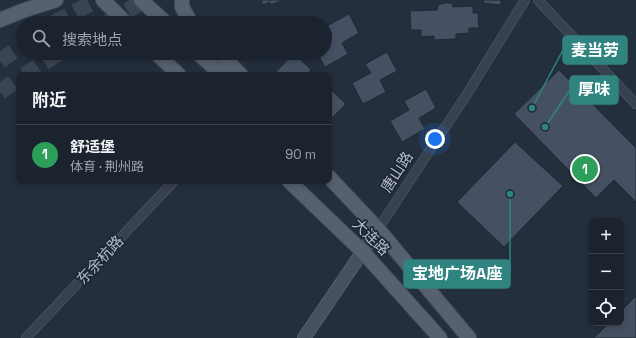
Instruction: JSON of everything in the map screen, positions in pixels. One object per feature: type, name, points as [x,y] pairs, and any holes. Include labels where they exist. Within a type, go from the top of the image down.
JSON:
[{"type":"main road","points":[[0,20],[22,10],[56,0]]},
{"type":"main road","points":[[103,0],[119,16]]},
{"type":"main road","points":[[141,0],[158,16]]},
{"type":"main road","points":[[182,0],[182,7],[187,16]]},
{"type":"main road","points":[[163,60],[176,72]]},
{"type":"main road","points":[[206,60],[219,72]]},
{"type":"main road","points":[[227,60],[238,72]]},
{"type":"main road","name":"大连路","points":[[332,180],[378,229],[469,338]]},
{"type":"main road","name":"大连路","points":[[292,184],[363,252],[440,338]]},
{"type":"street","name":"唐山路","points":[[304,338],[363,252],[467,94],[525,0]]},
{"type":"street","points":[[538,0],[636,104]]},
{"type":"street","name":"东余杭路","points":[[26,338],[171,184]]},
{"type":"building","points":[[261,0],[284,0],[270,5],[270,2],[263,5]]},
{"type":"building","points":[[484,0],[501,0],[501,5],[483,3]]},
{"type":"building","points":[[452,3],[453,7],[473,6],[473,13],[478,13],[479,28],[469,28],[469,33],[456,34],[456,39],[434,40],[434,36],[421,37],[421,30],[411,30],[410,11],[437,10],[438,5]]},
{"type":"building","points":[[349,14],[359,33],[342,43],[348,54],[325,67],[321,60],[332,60],[332,23]]},
{"type":"building","points":[[387,52],[397,71],[380,80],[386,92],[363,104],[352,83],[371,73],[365,64]]},
{"type":"building","points":[[287,60],[301,60],[311,70],[309,72],[276,72]]},
{"type":"building","points":[[559,70],[636,148],[636,202],[614,180],[596,198],[514,114]]},
{"type":"building","points":[[426,89],[436,108],[419,118],[425,129],[402,142],[390,121],[409,110],[404,101]]},
{"type":"building","points":[[332,91],[346,104],[332,118]]},
{"type":"building","points":[[515,142],[563,186],[504,247],[457,202]]},
{"type":"building","points":[[636,296],[636,338],[594,338],[606,326],[624,326],[624,308]]},
{"type":"tunnel","points":[[67,16],[97,0]]},
{"type":"tunnel","points":[[119,16],[145,0]]},
{"type":"tunnel","points":[[0,61],[16,50]]},
{"type":"tunnel","points":[[29,72],[48,60]]},
{"type":"tunnel","points":[[0,92],[16,80]]},
{"type":"place","name":"麦当劳","points":[[532,108]]},
{"type":"place","name":"厚味","points":[[545,127]]},
{"type":"place","name":"舒适堡","points":[[585,169]]},
{"type":"place","name":"宝地广场A座","points":[[510,194]]}]
